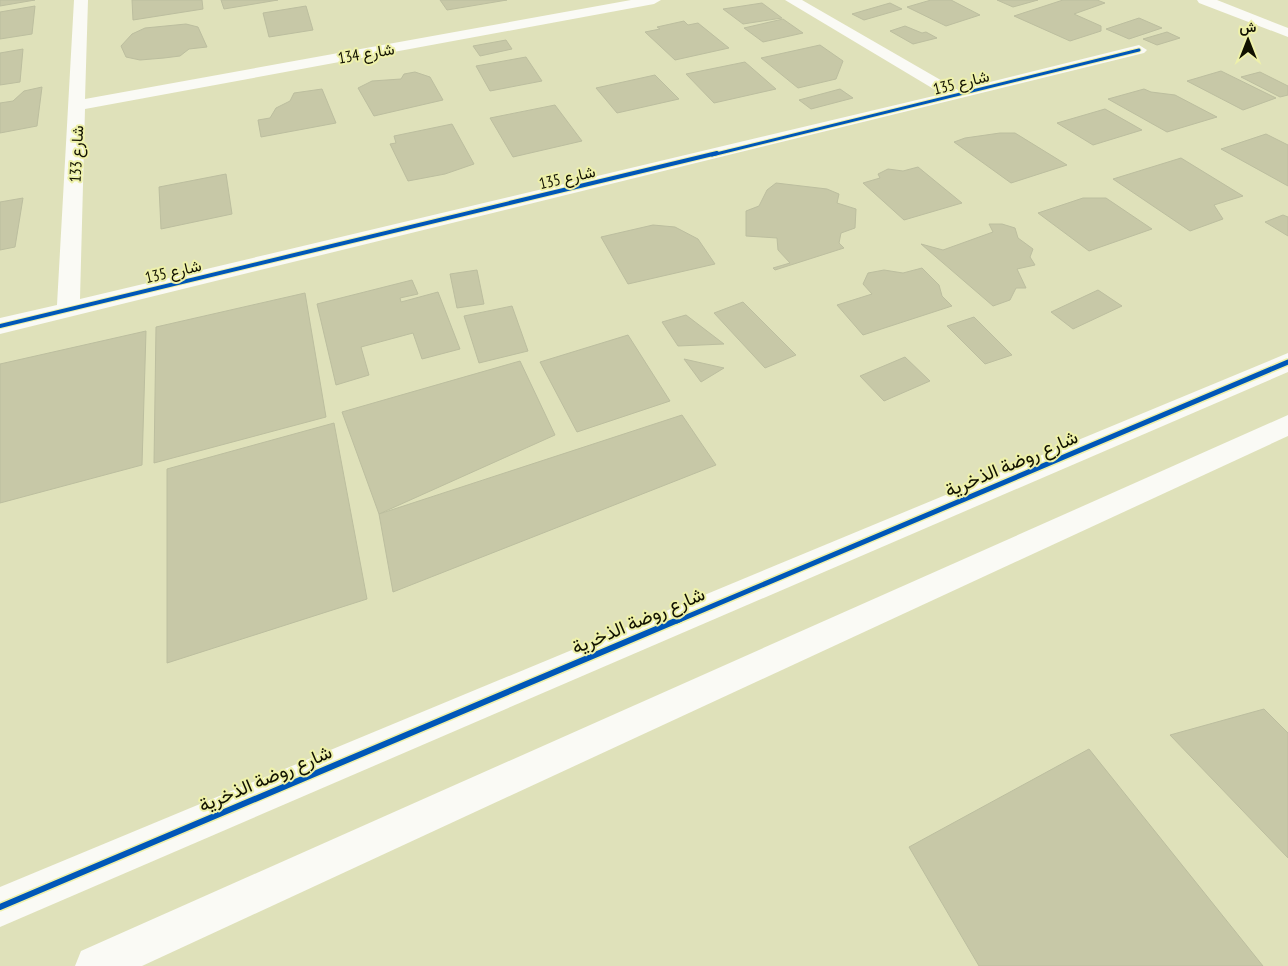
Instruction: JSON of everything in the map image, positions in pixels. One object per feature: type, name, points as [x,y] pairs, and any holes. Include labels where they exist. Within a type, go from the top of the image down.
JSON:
[{"type":"street","name":"شارع 133","points":[[68,309],[81,0]]},
{"type":"street","name":"شارع 134","points":[[78,105],[654,0]]},
{"type":"street","name":"شارع 135","points":[[792,0],[956,96]]},
{"type":"street","points":[[1204,0],[1288,33]]},
{"type":"street","points":[[1240,0],[1288,18]]},
{"type":"street","name":"شارع 135","points":[[0,326],[1140,50]]},
{"type":"street","name":"شارع روضة الذخرية","points":[[0,906],[1288,362]]},
{"type":"street","points":[[96,966],[1288,425]]},
{"type":"building","points":[[0,0],[35,0],[0,6]]},
{"type":"building","points":[[132,0],[202,0],[203,9],[133,20]]},
{"type":"building","points":[[221,0],[278,0],[224,9]]},
{"type":"building","points":[[440,0],[507,0],[447,10]]},
{"type":"building","points":[[931,0],[951,0],[980,15],[946,26],[907,7]]},
{"type":"building","points":[[997,0],[1038,0],[1013,7]]},
{"type":"building","points":[[1063,0],[1097,0],[1105,3],[1074,14],[1101,26],[1101,31],[1070,41],[1014,16]]},
{"type":"building","points":[[762,3],[782,18],[743,24],[723,9]]},
{"type":"building","points":[[890,3],[902,9],[864,20],[852,14]]},
{"type":"building","points":[[35,6],[32,34],[0,39],[0,12]]},
{"type":"building","points":[[306,6],[313,30],[269,37],[263,13]]},
{"type":"building","points":[[1139,18],[1162,28],[1129,39],[1106,29]]},
{"type":"building","points":[[783,19],[803,33],[763,42],[744,28]]},
{"type":"building","points":[[684,21],[688,25],[698,23],[729,48],[675,60],[645,32],[660,29],[657,27]]},
{"type":"building","points":[[186,24],[198,27],[207,47],[189,49],[180,56],[140,60],[126,57],[121,46],[132,34],[145,28]]},
{"type":"building","points":[[905,26],[922,33],[926,32],[937,38],[913,44],[890,31]]},
{"type":"building","points":[[1167,32],[1180,38],[1157,45],[1143,39]]},
{"type":"building","points":[[506,40],[512,49],[480,56],[473,46]]},
{"type":"building","points":[[820,45],[843,61],[836,79],[798,88],[761,58]]},
{"type":"building","points":[[23,49],[20,82],[0,85],[0,53]]},
{"type":"building","points":[[526,57],[542,81],[490,91],[476,66]]},
{"type":"building","points":[[745,62],[776,89],[714,103],[686,74]]},
{"type":"building","points":[[1221,71],[1276,98],[1243,110],[1187,81]]},
{"type":"building","points":[[415,72],[430,77],[443,100],[374,116],[358,88],[372,81],[401,79],[404,74]]},
{"type":"building","points":[[1260,72],[1288,86],[1288,95],[1280,97],[1241,77]]},
{"type":"building","points":[[655,75],[679,99],[617,113],[596,88]]},
{"type":"building","points":[[42,87],[37,126],[0,133],[0,103],[13,101],[24,91]]},
{"type":"building","points":[[322,89],[336,123],[261,137],[258,120],[270,118],[276,108],[290,101],[294,93]]},
{"type":"building","points":[[840,89],[853,98],[811,109],[799,100]]},
{"type":"building","points":[[1144,89],[1151,92],[1175,95],[1217,117],[1167,132],[1108,99]]},
{"type":"building","points":[[555,105],[582,141],[513,157],[490,118]]},
{"type":"building","points":[[1105,109],[1142,130],[1093,145],[1057,123]]},
{"type":"building","points":[[452,124],[474,164],[445,174],[408,181],[390,144],[396,143],[394,136]]},
{"type":"building","points":[[1015,133],[1067,165],[1011,183],[954,142],[965,138]]},
{"type":"building","points":[[1266,134],[1288,145],[1288,186],[1221,149]]},
{"type":"building","points":[[1181,158],[1243,196],[1214,205],[1223,219],[1190,231],[1113,179]]},
{"type":"building","points":[[918,167],[962,203],[904,220],[863,183],[880,178],[878,174],[888,169],[903,171]]},
{"type":"building","points":[[226,174],[232,214],[161,229],[159,187]]},
{"type":"building","points":[[776,183],[827,189],[839,194],[837,203],[856,209],[855,228],[841,233],[839,243],[844,248],[775,270],[773,268],[790,263],[778,250],[777,238],[746,236],[746,211],[759,206],[767,190]]},
{"type":"building","points":[[23,198],[15,247],[0,250],[0,202]]},
{"type":"building","points":[[1083,198],[1106,198],[1152,229],[1089,251],[1038,213]]},
{"type":"building","points":[[1283,215],[1288,217],[1288,236],[1265,222]]},
{"type":"building","points":[[989,224],[1002,224],[1015,228],[1018,238],[1033,249],[1030,257],[1035,265],[1017,269],[1026,288],[1016,288],[1010,300],[993,306],[921,244],[943,250],[993,232]]},
{"type":"building","points":[[653,225],[675,227],[698,239],[715,264],[628,284],[601,237]]},
{"type":"building","points":[[922,268],[939,285],[942,296],[952,306],[863,335],[837,305],[872,294],[863,284],[868,273],[884,270],[903,273]]},
{"type":"building","points":[[477,270],[484,304],[457,308],[450,274]]},
{"type":"building","points":[[412,280],[418,294],[400,298],[401,302],[438,292],[460,349],[422,359],[413,333],[361,347],[369,375],[336,385],[317,304]]},
{"type":"building","points":[[1098,290],[1122,306],[1073,329],[1051,312]]},
{"type":"building","points":[[305,293],[326,417],[154,463],[156,327]]},
{"type":"building","points":[[743,302],[796,355],[765,368],[714,313]]},
{"type":"building","points":[[512,306],[528,351],[479,363],[464,316]]},
{"type":"building","points":[[686,315],[724,344],[678,346],[662,322]]},
{"type":"building","points":[[974,317],[1012,355],[985,364],[947,326]]},
{"type":"building","points":[[146,331],[142,465],[0,503],[0,364]]},
{"type":"building","points":[[628,335],[670,401],[577,432],[540,362]]},
{"type":"building","points":[[905,357],[930,381],[884,401],[860,376]]},
{"type":"building","points":[[684,359],[724,368],[701,382]]},
{"type":"building","points":[[520,361],[555,435],[379,514],[342,412]]},
{"type":"building","points":[[682,415],[716,465],[393,592],[379,514]]},
{"type":"building","points":[[334,423],[367,599],[167,663],[167,469]]},
{"type":"building","points":[[1264,709],[1288,733],[1288,858],[1170,735]]},
{"type":"building","points":[[1089,749],[1263,966],[979,966],[909,847]]},
{"type":"cycle path","points":[[0,326],[956,96],[1139,50]]},
{"type":"cycle path","points":[[0,907],[1288,362]]}]
